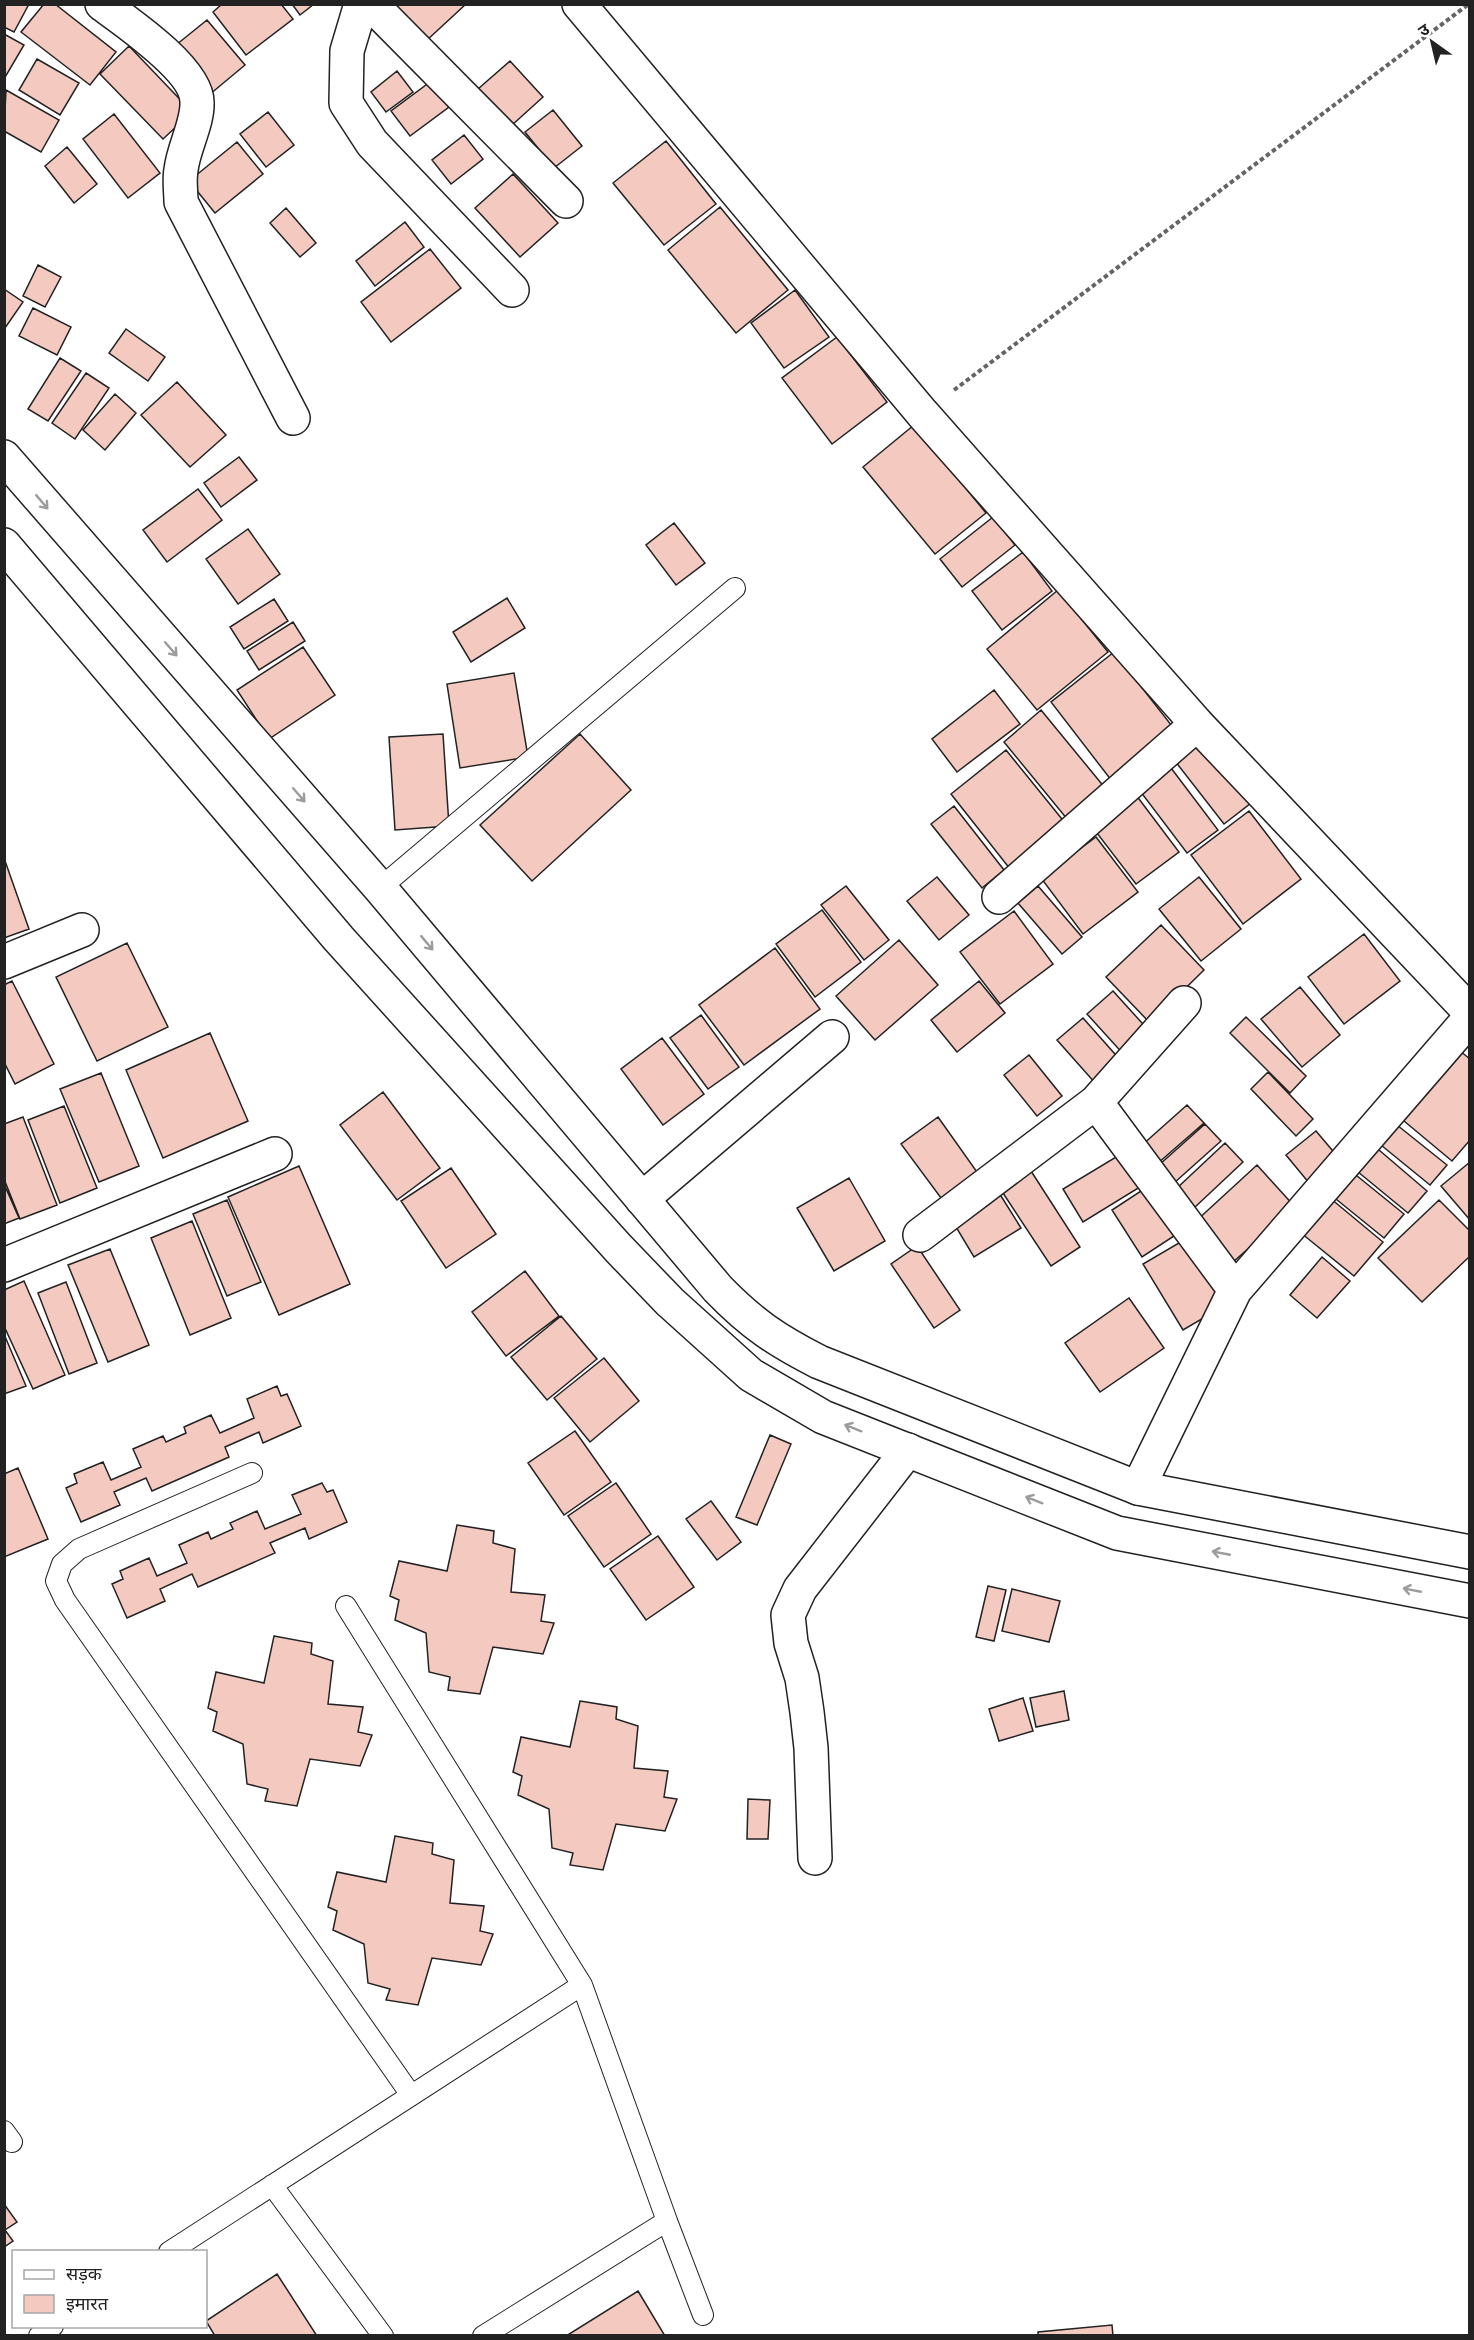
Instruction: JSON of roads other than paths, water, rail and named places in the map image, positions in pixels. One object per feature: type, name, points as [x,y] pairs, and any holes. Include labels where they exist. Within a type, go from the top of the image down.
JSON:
[{"type":"street","points":[[102,4],[141,32],[187,75],[196,91],[198,104],[180,170],[181,202],[293,418]]},
{"type":"street","points":[[361,4],[347,51],[346,103],[372,143],[512,291]]},
{"type":"street","points":[[371,4],[566,201]]},
{"type":"street","points":[[579,4],[922,413],[1197,724],[1470,1012]]},
{"type":"street","points":[[4,457],[380,888],[718,1289],[742,1314],[775,1339],[819,1362],[1138,1488],[1470,1552]]},
{"type":"street","points":[[4,545],[339,939],[670,1302],[751,1375],[823,1417],[1117,1533],[1470,1601]]},
{"type":"street","points":[[999,897],[1197,724]]},
{"type":"street","points":[[4,962],[82,930]]},
{"type":"street","points":[[920,1235],[1096,1102],[1184,1003]]},
{"type":"street","points":[[1138,1488],[1235,1290],[1470,1018]]},
{"type":"street","points":[[642,1199],[832,1038]]},
{"type":"street","points":[[1096,1102],[1235,1290]]},
{"type":"street","points":[[4,1265],[275,1154]]},
{"type":"street","points":[[815,1858],[808,1721],[802,1678],[791,1643],[788,1615],[800,1589],[908,1450]]},
{"type":"lane","points":[[380,888],[735,588]]},
{"type":"lane","points":[[252,1473],[79,1549],[62,1564],[56,1581],[65,1600],[411,2096]]},
{"type":"lane","points":[[346,1606],[582,1985],[703,2315]]},
{"type":"lane","points":[[172,2250],[582,1985]]},
{"type":"lane","points":[[272,2185],[383,2336]]},
{"type":"lane","points":[[483,2336],[667,2221]]}]
